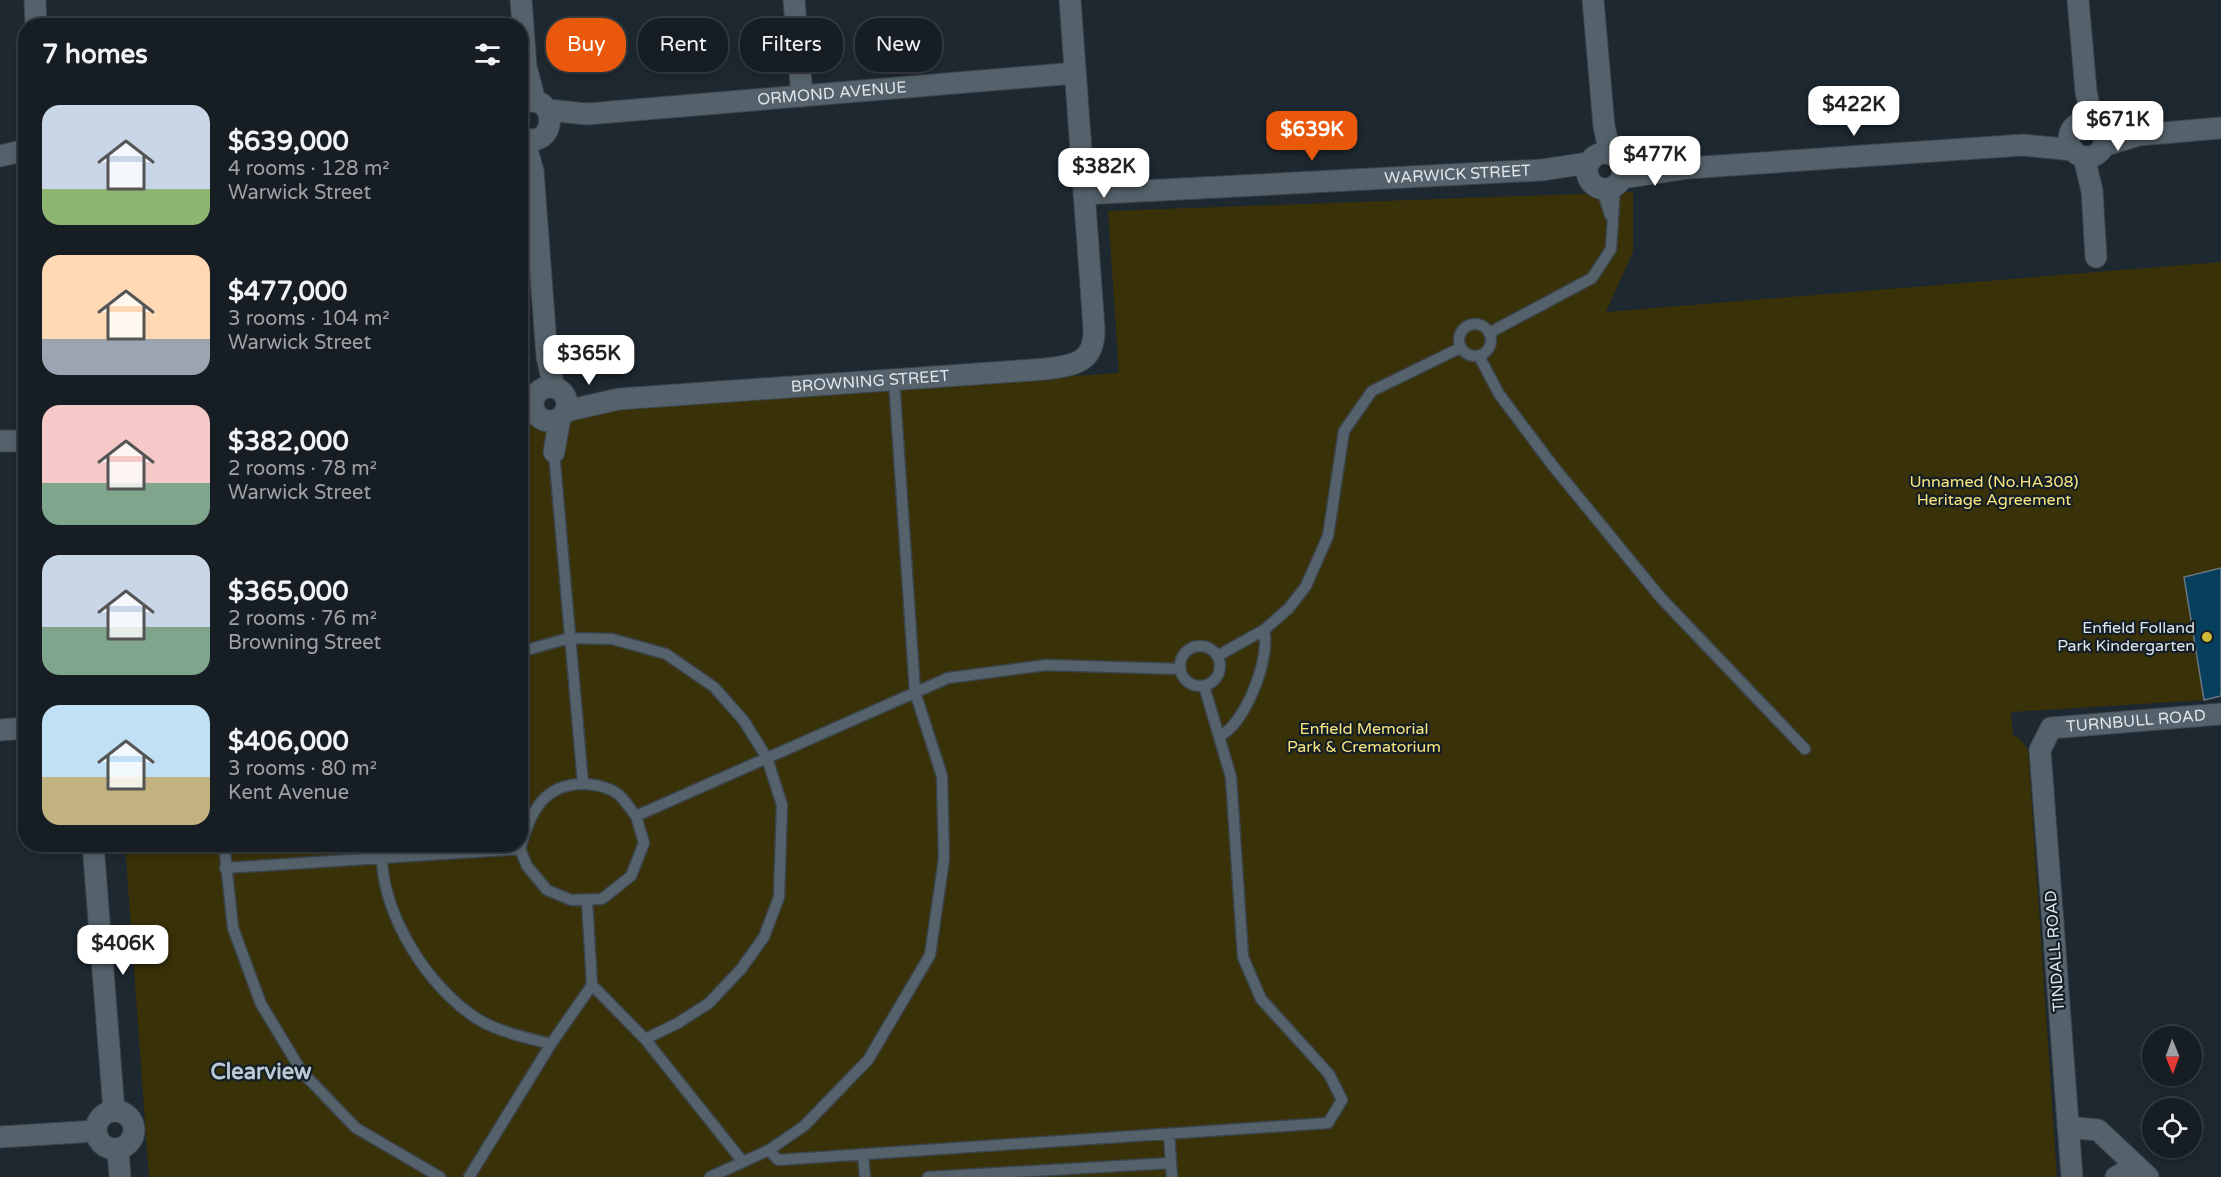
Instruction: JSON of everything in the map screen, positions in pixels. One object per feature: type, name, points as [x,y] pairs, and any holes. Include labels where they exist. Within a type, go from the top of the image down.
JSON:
[{"type":"street","points":[[35,0],[36,18]]},
{"type":"street","points":[[521,0],[522,18]]},
{"type":"street","points":[[794,0],[802,96]]},
{"type":"street","name":"BROWNING STREET","points":[[544,404],[1072,366],[1087,358],[1094,342],[1094,328],[1070,0]]},
{"type":"street","points":[[1593,0],[1606,171]]},
{"type":"street","points":[[2078,0],[2096,257]]},
{"type":"street","name":"ORMOND AVENUE","points":[[532,120],[1075,73]]},
{"type":"street","points":[[528,85],[547,357],[544,404],[555,452]]},
{"type":"street","name":"WARWICK STREET","points":[[1084,194],[1542,170],[1606,171],[1688,168],[2023,145],[2221,128]]},
{"type":"street","points":[[0,156],[18,152]]},
{"type":"street","points":[[0,161],[18,162]]},
{"type":"street","name":"TURNBULL ROAD","points":[[2051,728],[2221,714]]},
{"type":"street","name":"TINDALL ROAD","points":[[2051,728],[2040,750],[2072,1177]]},
{"type":"street","points":[[0,730],[18,729]]},
{"type":"street","points":[[94,852],[114,1111]]},
{"type":"street","points":[[114,1111],[127,1116],[134,1126],[132,1139],[118,1149],[102,1145],[96,1131],[101,1117],[114,1111]]},
{"type":"street","points":[[2068,1127],[2098,1130],[2142,1172]]},
{"type":"street","points":[[0,1137],[96,1131]]},
{"type":"street","points":[[118,1149],[120,1177]]},
{"type":"street","points":[[2116,1177],[2142,1172]]},
{"type":"lane","points":[[1489,333],[1592,278],[1611,249],[1606,171]]},
{"type":"lane","points":[[1479,356],[1468,355],[1460,348],[1459,336],[1467,326],[1479,325],[1489,333]]},
{"type":"lane","points":[[1479,356],[1489,346],[1489,333]]},
{"type":"lane","points":[[1217,656],[1264,630],[1289,608],[1306,585],[1328,536],[1344,431],[1372,391],[1460,348]]},
{"type":"lane","points":[[1479,356],[1499,394],[1661,598],[1805,749]]},
{"type":"lane","points":[[710,1177],[769,1150],[804,1125],[868,1060],[930,955],[944,859],[942,776],[915,692],[894,380]]},
{"type":"lane","points":[[555,452],[583,784]]},
{"type":"lane","points":[[1219,736],[1231,730],[1263,666],[1267,647],[1264,630]]},
{"type":"lane","points":[[528,650],[569,638],[612,639],[666,654],[714,687],[744,721],[767,758],[782,805],[783,854],[779,897],[764,937],[741,969],[709,1003],[678,1023],[645,1039]]},
{"type":"lane","points":[[1193,648],[1206,648],[1217,656],[1220,665],[1218,674],[1204,686],[1194,686],[1186,681],[1180,669],[1183,656],[1193,648]]},
{"type":"lane","points":[[636,816],[948,678],[1046,665],[1180,669]]},
{"type":"lane","points":[[769,1150],[778,1160],[1328,1123],[1342,1100],[1329,1074],[1261,999],[1243,957],[1231,777],[1204,686]]},
{"type":"lane","points":[[521,852],[527,866],[547,890],[571,900],[602,899],[631,876],[644,843],[636,816],[618,794],[598,784],[571,784],[545,796],[528,822]]},
{"type":"lane","points":[[224,852],[233,928],[257,993],[302,1072],[356,1128],[440,1177]]},
{"type":"lane","points":[[382,852],[384,879],[395,913],[415,951],[438,984],[471,1015],[510,1034],[551,1044]]},
{"type":"lane","points":[[225,868],[474,852]]},
{"type":"lane","points":[[469,1177],[551,1044],[592,985],[586,900]]},
{"type":"lane","points":[[592,985],[645,1039],[743,1162]]},
{"type":"lane","points":[[1169,1134],[1172,1177]]},
{"type":"lane","points":[[863,1154],[865,1177]]},
{"type":"lane","points":[[928,1177],[1171,1163]]},
{"type":"lane","points":[[1099,1177],[1106,1167]]},
{"type":"green space","name":"Enfield Memorial Park & Crematorium","points":[[1633,192],[1633,252],[1606,312],[2221,262],[2221,568],[2184,577],[2204,700],[2011,712],[2013,736],[2019,738],[2028,749],[2057,1177],[149,1177],[126,852],[528,852],[528,419],[558,426],[601,407],[1119,373],[1108,211]]},
{"type":"building","name":"Enfield Folland Park Kindergarten","points":[[2221,568],[2221,696],[2204,700],[2184,577]]},
{"type":"place","name":"Enfield Folland Park Kindergarten","points":[[2207,637]]},
{"type":"district","name":"Clearview","points":[[261,1072]]},
{"type":"park label","name":"Unnamed (No.HA308) Heritage Agreement","points":[[1994,491]]}]
